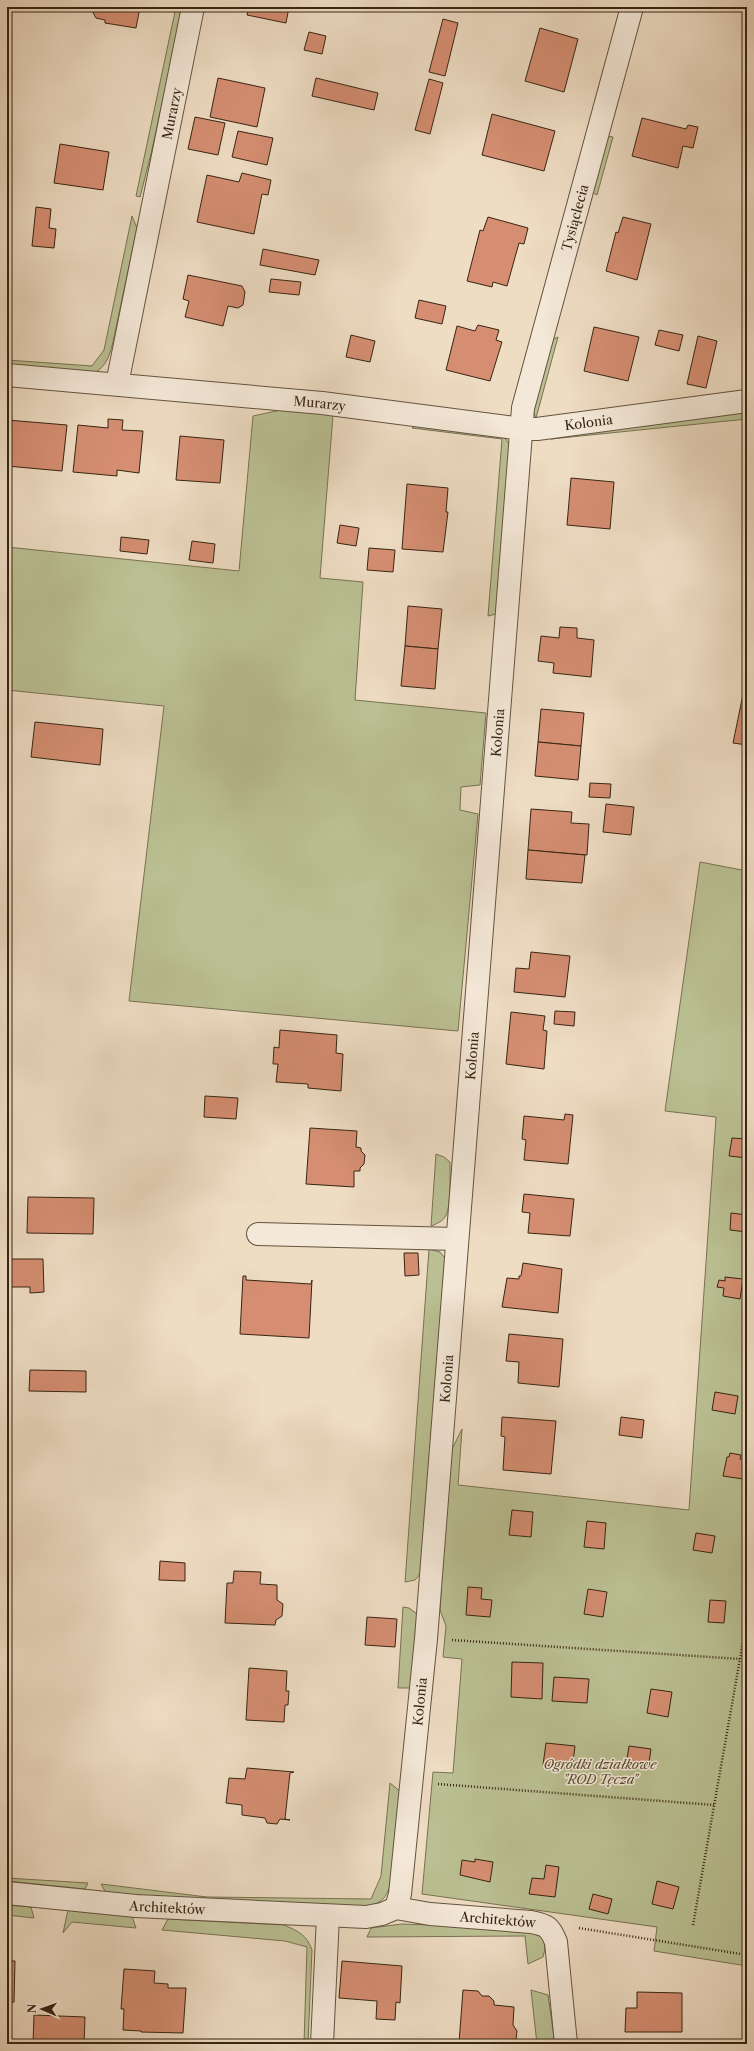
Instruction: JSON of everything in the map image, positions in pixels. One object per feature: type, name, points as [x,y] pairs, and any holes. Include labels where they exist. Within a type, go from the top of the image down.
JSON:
[{"type":"street","name":"Murarzy","points":[[117,384],[193,7]]},
{"type":"street","name":"Tysiąclecia","points":[[522,429],[523,408],[632,7]]},
{"type":"street","name":"Murarzy","points":[[7,375],[322,403],[522,429]]},
{"type":"street","name":"Kolonia","points":[[396,1908],[400,1894],[426,1639],[522,429],[537,429],[747,400]]},
{"type":"street","points":[[258,1234],[457,1239]]},
{"type":"street","name":"Architektów","points":[[7,1893],[136,1906],[328,1916],[366,1917],[382,1914],[396,1908],[430,1914],[543,1924],[551,1929],[556,1942],[566,2044]]},
{"type":"street","points":[[322,2044],[328,1916]]},
{"type":"path","points":[[693,1925],[747,1619]]},
{"type":"path","points":[[426,1639],[740,1659]]},
{"type":"path","points":[[411,1782],[714,1805]]},
{"type":"path","points":[[551,1929],[570,1927],[747,1955]]},
{"type":"green space","points":[[176,7],[183,7],[151,154],[140,197],[136,196]]},
{"type":"green space","points":[[607,136],[613,137],[597,195],[590,191]]},
{"type":"green space","points":[[132,216],[137,228],[113,342],[109,355],[103,366],[96,372],[7,367],[7,360],[92,366],[104,350]]},
{"type":"green space","points":[[558,337],[536,418],[533,411],[551,340]]},
{"type":"green space","points":[[281,410],[333,415],[320,578],[363,582],[355,700],[486,713],[480,785],[461,787],[460,810],[478,814],[458,1031],[129,1001],[164,706],[7,690],[7,547],[239,571],[253,416]]},
{"type":"green space","points":[[720,412],[747,412],[747,419],[551,439]]},
{"type":"green space","points":[[418,425],[500,436],[506,439],[511,448],[496,614],[488,616],[502,439],[412,428]]},
{"type":"green space","name":"Ogródki działkowe \"ROD Tęcza\"","points":[[700,862],[747,871],[747,1966],[654,1951],[657,1927],[422,1894],[433,1772],[453,1773],[462,1659],[443,1657],[446,1626],[440,1610],[449,1455],[462,1429],[458,1485],[689,1510],[716,1117],[665,1111]]},
{"type":"green space","points":[[436,1154],[444,1157],[450,1162],[449,1197],[448,1211],[444,1219],[431,1226]]},
{"type":"green space","points":[[429,1249],[440,1252],[445,1258],[421,1573],[415,1580],[405,1582]]},
{"type":"green space","points":[[403,1607],[409,1608],[417,1614],[411,1688],[398,1688]]},
{"type":"green space","points":[[390,1783],[401,1792],[397,1844],[391,1883],[387,1893],[378,1903],[365,1907],[208,1901],[106,1893],[101,1884],[207,1897],[371,1899],[381,1876]]},
{"type":"green space","points":[[7,1878],[88,1883],[85,1889],[7,1881]]},
{"type":"green space","points":[[7,1905],[31,1907],[34,1918],[7,1915]]},
{"type":"green space","points":[[68,1910],[132,1916],[136,1928],[72,1922],[63,1933]]},
{"type":"green space","points":[[168,1919],[284,1925],[294,1929],[305,1937],[312,1950],[308,2044],[304,2044],[307,1947],[285,1941],[162,1930]]},
{"type":"green space","points":[[402,1924],[514,1928],[539,1935],[544,1940],[545,1949],[543,1957],[528,1964],[525,1936],[367,1937],[371,1928]]},
{"type":"green space","points":[[531,1990],[548,1995],[555,2044],[537,2044]]},
{"type":"building","points":[[90,7],[140,7],[136,28],[105,23],[105,20],[96,18]]},
{"type":"building","points":[[249,7],[289,7],[286,23],[247,15]]},
{"type":"building","points":[[443,19],[458,23],[445,76],[429,72]]},
{"type":"building","points":[[540,28],[578,39],[564,92],[525,81]]},
{"type":"building","points":[[309,32],[326,36],[322,54],[304,50]]},
{"type":"building","points":[[218,78],[265,88],[257,127],[210,117]]},
{"type":"building","points":[[316,78],[378,93],[374,110],[312,96]]},
{"type":"building","points":[[429,79],[443,83],[430,134],[415,130]]},
{"type":"building","points":[[492,114],[555,131],[544,171],[482,155]]},
{"type":"building","points":[[195,117],[225,123],[218,155],[188,149]]},
{"type":"building","points":[[642,118],[686,129],[688,125],[698,127],[693,148],[683,146],[678,168],[632,156]]},
{"type":"building","points":[[238,131],[273,138],[267,165],[232,157]]},
{"type":"building","points":[[60,144],[109,152],[103,190],[54,183]]},
{"type":"building","points":[[242,173],[271,180],[268,195],[262,194],[254,234],[197,222],[207,175],[239,182]]},
{"type":"building","points":[[36,207],[51,209],[49,228],[56,229],[54,248],[32,246]]},
{"type":"building","points":[[488,217],[528,228],[524,244],[519,243],[507,286],[493,282],[492,287],[467,281],[480,230],[483,231]]},
{"type":"building","points":[[623,217],[651,224],[637,280],[606,271],[616,232],[618,233]]},
{"type":"building","points":[[263,249],[319,260],[315,275],[260,265]]},
{"type":"building","points":[[188,275],[242,286],[245,292],[243,305],[238,308],[228,306],[223,326],[185,317],[189,301],[183,299]]},
{"type":"building","points":[[271,279],[301,282],[299,295],[269,292]]},
{"type":"building","points":[[419,300],[446,306],[442,324],[415,318]]},
{"type":"building","points":[[478,325],[499,330],[496,340],[502,342],[490,381],[446,370],[457,326],[475,331]]},
{"type":"building","points":[[594,327],[639,337],[628,381],[584,371]]},
{"type":"building","points":[[659,330],[683,335],[679,351],[655,345]]},
{"type":"building","points":[[351,335],[375,341],[370,362],[346,357]]},
{"type":"building","points":[[698,336],[717,341],[706,388],[687,384]]},
{"type":"building","points":[[108,419],[123,420],[122,430],[143,431],[139,473],[117,470],[117,476],[73,472],[78,425],[108,428]]},
{"type":"building","points":[[7,420],[67,425],[62,471],[7,466]]},
{"type":"building","points":[[180,436],[224,440],[220,483],[176,480]]},
{"type":"building","points":[[571,478],[614,482],[610,529],[567,525]]},
{"type":"building","points":[[407,484],[448,488],[446,512],[448,512],[443,552],[402,549]]},
{"type":"building","points":[[340,525],[359,528],[356,546],[337,543]]},
{"type":"building","points":[[121,537],[149,540],[147,554],[120,551]]},
{"type":"building","points":[[192,541],[215,544],[213,563],[189,560]]},
{"type":"building","points":[[369,548],[395,550],[393,572],[367,570]]},
{"type":"building","points":[[408,606],[442,609],[438,649],[405,646]]},
{"type":"building","points":[[560,627],[577,628],[577,638],[594,640],[591,677],[553,673],[554,663],[538,661],[541,636],[559,638]]},
{"type":"building","points":[[405,646],[438,649],[435,689],[401,686]]},
{"type":"building","points":[[747,675],[747,745],[733,743]]},
{"type":"building","points":[[541,709],[584,713],[581,746],[538,742]]},
{"type":"building","points":[[35,722],[103,729],[100,765],[31,757]]},
{"type":"building","points":[[538,742],[581,746],[578,780],[535,776]]},
{"type":"building","points":[[590,783],[611,784],[610,798],[589,797]]},
{"type":"building","points":[[606,804],[634,807],[631,835],[603,832]]},
{"type":"building","points":[[531,809],[572,812],[571,823],[589,824],[587,855],[528,850]]},
{"type":"building","points":[[747,833],[747,855],[743,854]]},
{"type":"building","points":[[528,850],[585,855],[582,883],[526,879]]},
{"type":"building","points":[[531,952],[570,956],[565,997],[514,992],[516,968],[529,969]]},
{"type":"building","points":[[555,1011],[575,1012],[574,1026],[554,1024]]},
{"type":"building","points":[[511,1012],[545,1016],[543,1030],[547,1031],[544,1069],[506,1064]]},
{"type":"building","points":[[280,1030],[337,1035],[336,1053],[343,1054],[341,1091],[308,1088],[308,1084],[276,1082],[278,1064],[273,1064],[274,1047],[279,1048]]},
{"type":"building","points":[[205,1096],[238,1098],[236,1119],[204,1117]]},
{"type":"building","points":[[565,1114],[573,1115],[568,1164],[524,1160],[526,1140],[522,1139],[524,1116],[564,1120]]},
{"type":"building","points":[[310,1128],[357,1131],[356,1147],[361,1148],[361,1151],[365,1155],[364,1164],[360,1168],[360,1171],[354,1171],[354,1187],[306,1184]]},
{"type":"building","points":[[732,1138],[747,1139],[747,1158],[729,1156]]},
{"type":"building","points":[[524,1194],[574,1199],[570,1236],[528,1233],[530,1213],[522,1212]]},
{"type":"building","points":[[28,1197],[94,1198],[93,1234],[27,1233]]},
{"type":"building","points":[[731,1213],[747,1215],[747,1232],[730,1230]]},
{"type":"building","points":[[404,1253],[418,1253],[419,1275],[405,1276]]},
{"type":"building","points":[[8,1259],[43,1259],[44,1292],[30,1293],[30,1287],[8,1287]]},
{"type":"building","points":[[523,1263],[562,1269],[558,1313],[502,1307],[507,1278],[519,1279],[519,1276],[521,1276]]},
{"type":"building","points":[[243,1276],[246,1276],[246,1280],[311,1284],[312,1280],[309,1338],[240,1334]]},
{"type":"building","points":[[725,1277],[743,1279],[740,1299],[723,1296],[724,1288],[717,1287],[719,1280],[725,1281]]},
{"type":"building","points":[[509,1334],[563,1339],[559,1387],[518,1383],[519,1362],[506,1361]]},
{"type":"building","points":[[30,1370],[86,1371],[86,1392],[29,1391]]},
{"type":"building","points":[[715,1392],[738,1396],[735,1414],[712,1410]]},
{"type":"building","points":[[502,1417],[556,1421],[551,1474],[503,1470],[505,1437],[501,1436]]},
{"type":"building","points":[[621,1417],[644,1420],[642,1438],[619,1435]]},
{"type":"building","points":[[730,1453],[741,1455],[740,1459],[746,1460],[743,1479],[723,1476],[727,1457],[729,1457]]},
{"type":"building","points":[[512,1510],[533,1512],[531,1537],[509,1535]]},
{"type":"building","points":[[587,1521],[606,1523],[604,1549],[584,1547]]},
{"type":"building","points":[[696,1533],[715,1536],[712,1553],[693,1550]]},
{"type":"building","points":[[160,1561],[185,1563],[185,1581],[159,1580]]},
{"type":"building","points":[[234,1571],[261,1572],[260,1584],[277,1585],[277,1600],[283,1604],[282,1616],[276,1620],[275,1625],[225,1623],[227,1583],[233,1583]]},
{"type":"building","points":[[468,1587],[482,1588],[481,1599],[492,1600],[490,1617],[466,1615]]},
{"type":"building","points":[[588,1589],[607,1592],[603,1617],[584,1614]]},
{"type":"building","points":[[710,1600],[726,1601],[724,1623],[708,1622]]},
{"type":"building","points":[[367,1617],[397,1619],[395,1647],[365,1645]]},
{"type":"building","points":[[512,1662],[543,1663],[542,1699],[511,1697]]},
{"type":"building","points":[[249,1668],[287,1671],[286,1691],[289,1691],[288,1705],[285,1705],[284,1722],[246,1720]]},
{"type":"building","points":[[554,1677],[589,1679],[587,1703],[552,1701]]},
{"type":"building","points":[[651,1689],[672,1692],[668,1717],[647,1713]]},
{"type":"building","points":[[546,1743],[575,1746],[572,1769],[543,1765]]},
{"type":"building","points":[[629,1746],[651,1749],[648,1769],[626,1766]]},
{"type":"building","points":[[247,1768],[294,1772],[290,1773],[285,1819],[290,1820],[280,1819],[277,1824],[267,1823],[265,1818],[242,1815],[242,1805],[226,1803],[229,1778],[245,1779]]},
{"type":"building","points":[[475,1859],[493,1862],[490,1882],[460,1875],[462,1860],[475,1862]]},
{"type":"building","points":[[546,1865],[559,1867],[555,1897],[529,1894],[532,1878],[544,1879]]},
{"type":"building","points":[[657,1881],[679,1887],[673,1909],[652,1904]]},
{"type":"building","points":[[593,1894],[612,1899],[608,1914],[589,1909]]},
{"type":"building","points":[[7,1961],[15,1961],[14,2002],[7,2003]]},
{"type":"building","points":[[342,1961],[402,1966],[400,2003],[396,2002],[395,2020],[376,2019],[377,2001],[339,1998]]},
{"type":"building","points":[[124,1969],[155,1971],[154,1983],[168,1984],[168,1988],[186,1988],[183,2033],[123,2030],[124,2009],[121,2009]]},
{"type":"building","points":[[463,1990],[478,1991],[482,1996],[489,1996],[494,2001],[494,2005],[514,2007],[513,2025],[517,2031],[516,2039],[512,2044],[459,2043]]},
{"type":"building","points":[[637,1992],[682,1993],[682,2032],[625,2032],[626,2008],[637,2008]]},
{"type":"building","points":[[34,2015],[85,2017],[84,2044],[33,2044]]}]
